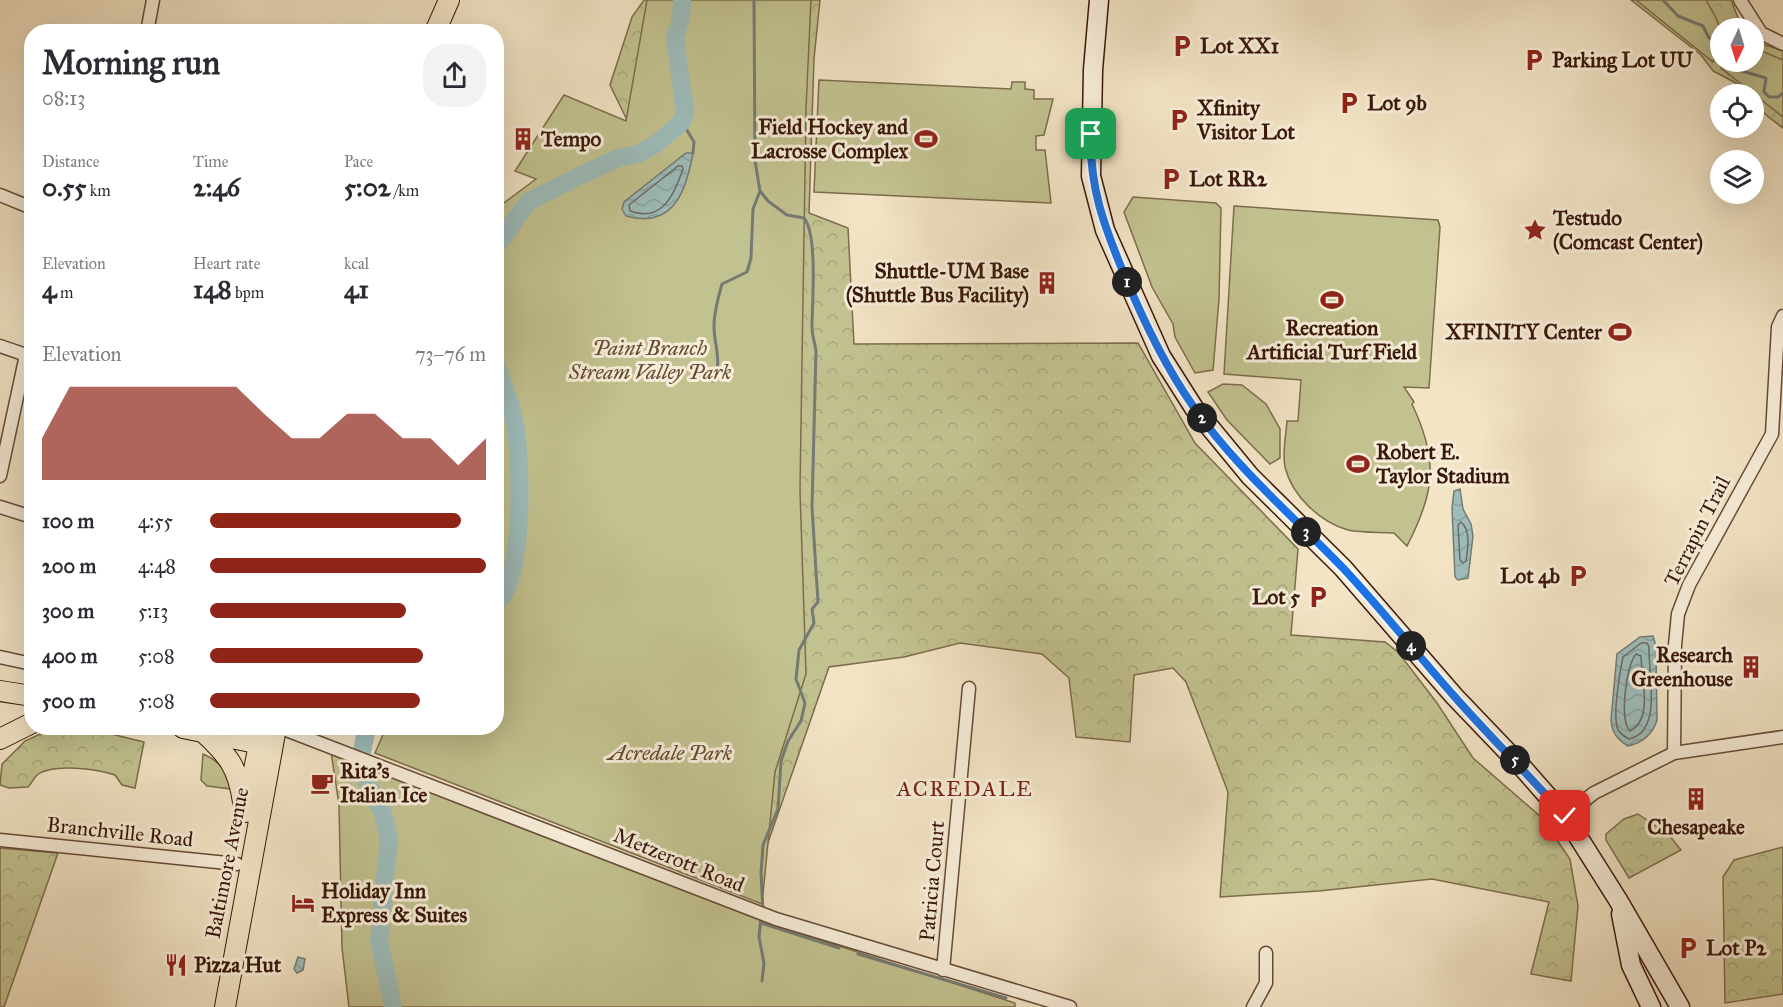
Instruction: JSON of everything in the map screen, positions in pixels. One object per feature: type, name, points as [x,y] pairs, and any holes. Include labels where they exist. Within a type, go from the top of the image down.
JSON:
[{"type":"main road","points":[[438,24],[448,0]]},
{"type":"main road","points":[[452,24],[462,0]]},
{"type":"main road","points":[[0,691],[24,695]]},
{"type":"main road","points":[[0,739],[24,727]]},
{"type":"main road","points":[[213,735],[229,757],[240,780],[245,819]]},
{"type":"main road","name":"Baltimore Avenue","points":[[223,1004],[237,864],[245,819],[267,736]]},
{"type":"main road","name":"Baltimore Avenue","points":[[223,1004],[267,736]]},
{"type":"street","points":[[148,24],[153,0]]},
{"type":"street","points":[[1099,0],[1093,70],[1091,176],[1106,230],[1161,356],[1194,408],[1250,476],[1343,568],[1460,703],[1522,767],[1565,816],[1618,900],[1680,1007]]},
{"type":"street","points":[[1740,0],[1761,33],[1783,44]]},
{"type":"street","points":[[0,195],[24,205]]},
{"type":"street","name":"Terrapin Trail","points":[[1674,753],[1675,645],[1678,614],[1689,585],[1772,434],[1778,327],[1783,316]]},
{"type":"street","points":[[0,346],[24,354]]},
{"type":"street","points":[[0,476],[24,377]]},
{"type":"street","points":[[0,507],[24,514]]},
{"type":"street","points":[[0,657],[24,662]]},
{"type":"street","name":"Patricia Court","points":[[943,970],[969,687]]},
{"type":"street","name":"Metzerott Road","points":[[301,735],[763,914],[1070,1007]]},
{"type":"street","points":[[1565,816],[1594,793],[1674,753],[1783,737]]},
{"type":"street","name":"Branchville Road","points":[[0,840],[237,864]]},
{"type":"street","points":[[1618,900],[1631,965],[1651,1007]]},
{"type":"street","points":[[1253,1007],[1266,983],[1266,953]]},
{"type":"green space","points":[[644,0],[670,0],[628,122],[610,85],[632,17]]},
{"type":"green space","name":"Paint Branch Stream Valley Park","points":[[647,0],[811,0],[806,108],[800,490],[806,674],[775,772],[762,904],[375,753],[383,735],[504,735],[504,203],[536,179],[515,171],[564,95],[626,121]]},
{"type":"green space","points":[[709,0],[820,0],[814,59],[809,213],[848,228],[854,344],[1138,343],[1195,443],[1298,549],[1291,635],[1385,642],[1398,652],[1437,703],[1473,758],[1541,817],[1570,859],[1578,906],[1571,981],[1531,974],[1549,902],[1432,879],[1319,891],[1220,897],[1228,792],[1186,682],[1173,668],[1134,675],[1130,742],[1076,737],[1069,678],[1042,654],[960,643],[904,657],[829,667],[763,857],[759,898],[733,892],[789,629],[515,752],[502,735],[504,735],[504,701]]},
{"type":"green space","points":[[1631,0],[1731,0],[1738,18],[1710,18],[1710,67],[1701,55]]},
{"type":"green space","points":[[1636,0],[1706,0],[1716,18],[1710,18],[1710,60]]},
{"type":"green space","points":[[1764,44],[1783,51],[1783,128],[1764,112],[1764,84],[1736,83],[1715,72],[1764,72]]},
{"type":"green space","points":[[1764,52],[1783,60],[1783,117],[1764,102],[1764,84],[1741,84],[1726,72],[1764,72]]},
{"type":"green space","name":"Field Hockey and Lacrosse Complex","points":[[819,80],[1011,89],[1012,82],[1025,82],[1025,89],[1034,90],[1034,99],[1053,99],[1044,135],[1036,136],[1036,150],[1045,150],[1051,203],[814,192]]},
{"type":"green space","points":[[1133,197],[1216,203],[1221,208],[1219,299],[1213,370],[1195,373],[1175,337],[1173,324],[1152,287],[1124,212]]},
{"type":"green space","name":"Recreation Artificial Turf Field","points":[[1234,206],[1438,220],[1440,227],[1429,388],[1404,387],[1414,402],[1412,404],[1421,424],[1430,460],[1428,492],[1407,546],[1394,533],[1353,531],[1327,521],[1301,498],[1294,488],[1285,467],[1284,450],[1287,421],[1298,421],[1301,380],[1224,374]]},
{"type":"green space","points":[[1223,384],[1242,385],[1266,404],[1280,429],[1280,458],[1270,464],[1227,420],[1208,392]]},
{"type":"green space","points":[[38,735],[115,735],[144,742],[135,788],[122,785],[115,775],[75,768],[44,771],[37,775],[28,787],[9,788],[0,785],[2,764],[25,741]]},
{"type":"green space","points":[[331,752],[805,935],[1015,1003],[1015,1007],[349,1007],[342,948],[339,805]]},
{"type":"green space","points":[[203,754],[222,768],[232,789],[207,786],[201,780]]},
{"type":"green space","points":[[1638,814],[1669,835],[1681,850],[1629,878],[1606,840],[1606,834],[1624,819]]},
{"type":"green space","points":[[1783,847],[1783,994],[1725,1003],[1723,877],[1734,860]]},
{"type":"green space","points":[[0,848],[58,853],[4,1007],[0,1007]]},
{"type":"water","points":[[686,153],[693,153],[690,167],[681,194],[674,204],[666,212],[655,217],[642,219],[626,216],[622,209],[624,202]]},
{"type":"water","points":[[1460,489],[1463,509],[1471,524],[1473,536],[1468,578],[1458,580],[1455,577],[1452,508],[1454,491]]},
{"type":"water","points":[[1653,636],[1656,646],[1657,720],[1653,730],[1646,737],[1628,746],[1616,735],[1611,720],[1617,654],[1640,637]]},
{"type":"water","points":[[298,957],[305,959],[303,970],[297,973],[294,969]]},
{"type":"waterway","points":[[504,236],[528,202],[618,158],[638,154],[656,144],[682,122],[685,111],[675,38],[681,18],[682,0]]},
{"type":"waterway","points":[[713,381],[717,367],[714,326],[718,300],[722,284],[747,272],[751,258],[753,209],[760,191],[755,161],[754,0]]},
{"type":"waterway","points":[[1663,0],[1678,16],[1703,26],[1710,38]]},
{"type":"waterway","points":[[1745,72],[1766,78],[1764,92],[1769,97],[1778,97],[1783,93]]},
{"type":"waterway","points":[[682,122],[694,142],[693,153]]},
{"type":"waterway","points":[[760,191],[768,201],[787,215],[804,218],[811,239],[813,254],[812,330],[816,351],[812,507],[818,602],[812,609],[814,623],[799,650],[796,679],[805,703],[801,721],[788,741],[781,761],[778,809],[763,845],[761,873],[763,911]]},
{"type":"waterway","points":[[504,387],[515,422],[520,495],[516,548],[512,572],[504,592]]},
{"type":"waterway","points":[[365,735],[359,765],[383,814],[389,838],[379,939],[393,1007]]},
{"type":"waterway","points":[[761,917],[759,937],[764,963],[762,981]]},
{"type":"waterway","points":[[761,923],[839,948]]},
{"type":"waterway","points":[[858,954],[1006,998]]},
{"type":"place","name":"Lot XX1","points":[[1182,46]]},
{"type":"place","name":"Parking Lot UU","points":[[1534,60]]},
{"type":"place","name":"Lot 9b","points":[[1349,103]]},
{"type":"place","name":"Xfinity Visitor Lot","points":[[1179,120]]},
{"type":"place","name":"Tempo","points":[[523,139]]},
{"type":"place","name":"Field Hockey and Lacrosse Complex","points":[[926,139]]},
{"type":"place","name":"Lot RR2","points":[[1171,179]]},
{"type":"place","name":"Testudo (Comcast Center)","points":[[1535,230]]},
{"type":"place","name":"Shuttle-UM Base (Shuttle Bus Facility)","points":[[1047,283]]},
{"type":"place","name":"Recreation Artificial Turf Field","points":[[1332,300]]},
{"type":"place","name":"XFINITY Center","points":[[1620,332]]},
{"type":"place","name":"Robert E. Taylor Stadium","points":[[1358,464]]},
{"type":"place","name":"Lot 4b","points":[[1578,576]]},
{"type":"place","name":"Lot 5","points":[[1318,597]]},
{"type":"place","name":"Research Greenhouse","points":[[1751,667]]},
{"type":"place","name":"Rita's Italian Ice","points":[[322,783]]},
{"type":"place","name":"Chesapeake","points":[[1696,799]]},
{"type":"place","name":"Holiday Inn Express & Suites","points":[[303,903]]},
{"type":"place","name":"Lot P2","points":[[1688,948]]},
{"type":"place","name":"Pizza Hut","points":[[176,965]]},
{"type":"district","name":"ACREDALE","points":[[965,788]]},
{"type":"route","points":[[1091,134],[1091,176],[1106,230],[1144,324],[1194,408],[1250,476],[1343,568],[1486,732],[1522,767],[1565,816]]},
{"type":"park label","name":"Acredale Park","points":[[670,753]]}]
